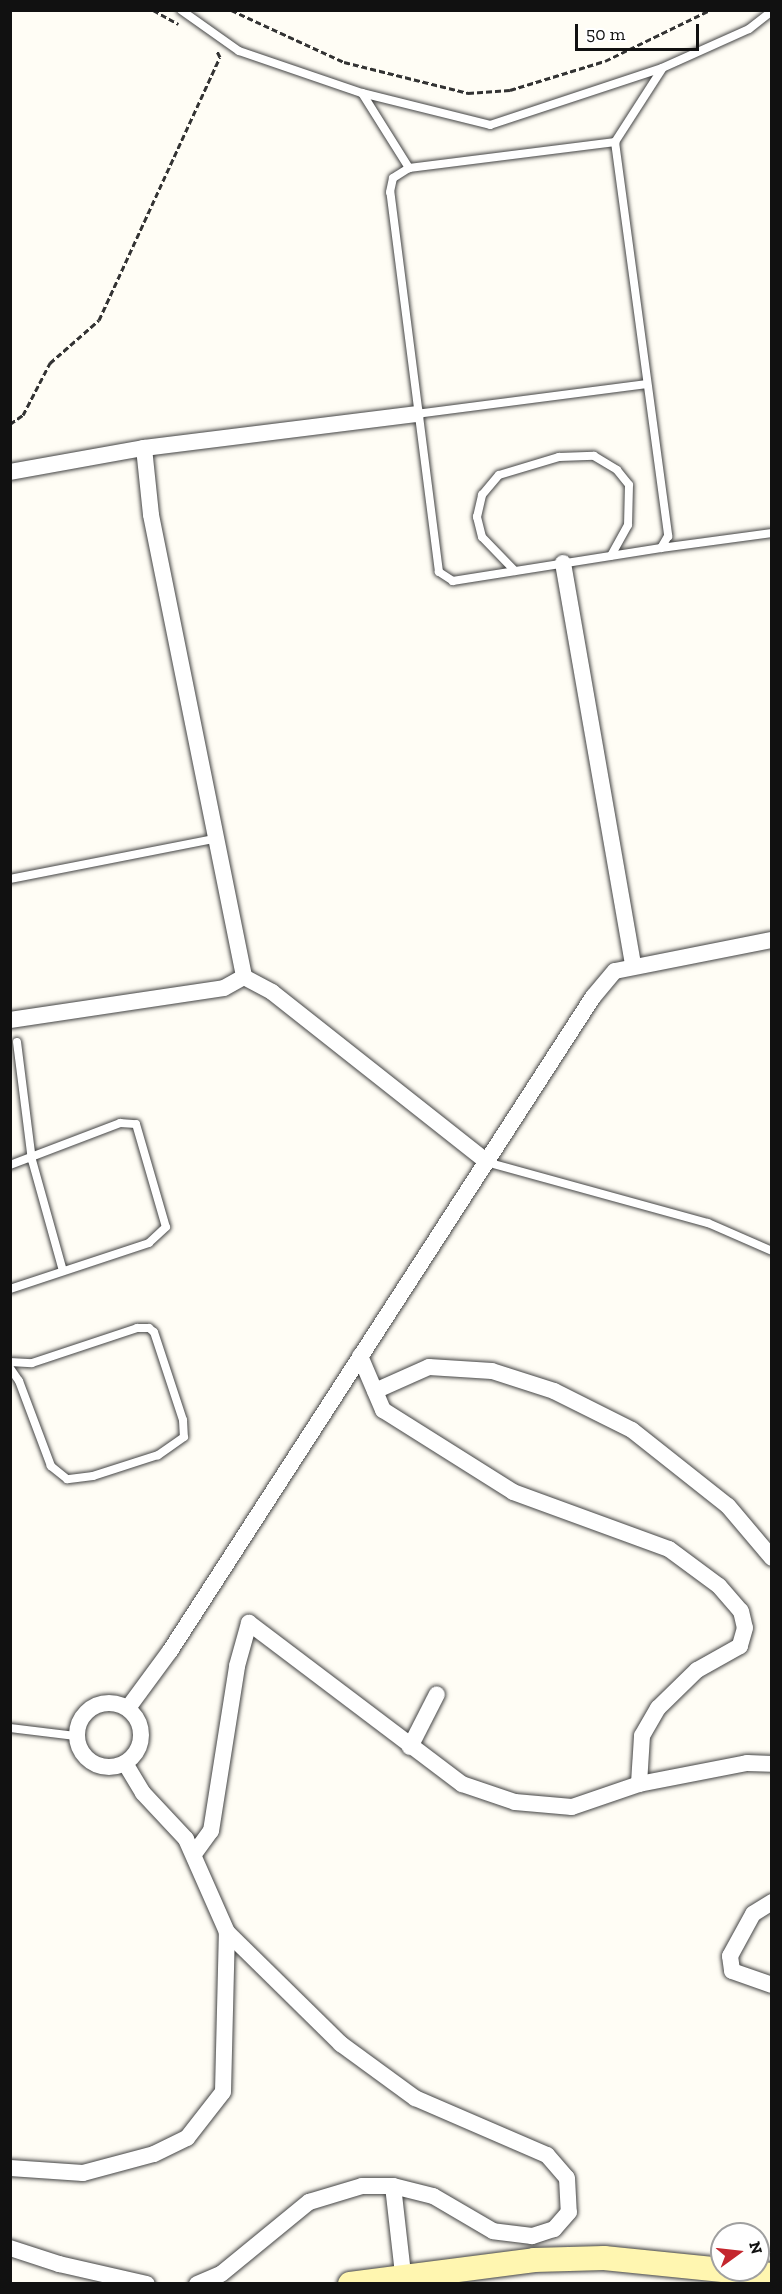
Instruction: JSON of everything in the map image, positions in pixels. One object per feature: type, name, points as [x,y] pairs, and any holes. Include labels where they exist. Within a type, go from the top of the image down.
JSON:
[{"type":"street","points":[[10,472],[144,448],[416,414]]},
{"type":"street","points":[[144,448],[151,515],[214,839],[244,977],[272,992],[486,1161]]},
{"type":"street","points":[[564,564],[633,966]]},
{"type":"street","points":[[128,1708],[170,1651],[593,997],[615,971],[771,940]]},
{"type":"street","points":[[10,1020],[224,988],[244,977]]},
{"type":"street","points":[[360,1356],[383,1410],[513,1492],[669,1549],[719,1586],[741,1611],[745,1628],[740,1646],[697,1670],[658,1708],[642,1736],[639,1784]]},
{"type":"street","points":[[375,1391],[429,1367],[492,1371],[554,1391],[632,1430],[728,1506],[771,1558]]},
{"type":"street","points":[[194,1854],[211,1831],[237,1666],[249,1623],[410,1747],[462,1784],[515,1802],[572,1807],[639,1784],[747,1763],[771,1764]]},
{"type":"street","points":[[410,1747],[437,1694]]},
{"type":"street","points":[[111,1702],[128,1708],[141,1732],[138,1750],[125,1763],[97,1765],[82,1753],[76,1736],[81,1718],[94,1706],[111,1702]]},
{"type":"street","points":[[125,1763],[143,1793],[186,1839],[227,1932],[340,2044],[415,2098],[547,2155],[567,2178],[569,2212],[554,2229],[532,2236],[494,2231],[433,2196],[393,2186],[362,2186],[309,2202],[221,2274],[196,2283]]},
{"type":"street","points":[[771,1902],[753,1914],[730,1956],[732,1971],[771,1985]]},
{"type":"street","points":[[10,2169],[83,2173],[154,2154],[187,2138],[223,2092],[227,1932]]},
{"type":"street","points":[[393,2186],[403,2274]]},
{"type":"street","points":[[10,2248],[59,2264],[147,2283]]},
{"type":"street","points":[[350,2283],[403,2274],[534,2260],[604,2258],[710,2269]]},
{"type":"lane","points":[[181,10],[239,51],[362,93],[490,125],[662,68],[749,29],[771,11]]},
{"type":"lane","points":[[661,548],[668,536],[615,142],[662,68]]},
{"type":"lane","points":[[362,93],[409,168]]},
{"type":"lane","points":[[615,142],[409,168],[393,178],[390,192],[416,414],[439,572],[453,581],[771,532]]},
{"type":"lane","points":[[416,414],[647,384]]},
{"type":"lane","points":[[515,571],[482,537],[477,517],[482,495],[499,474],[559,457],[594,456],[617,470],[628,485],[628,525],[611,556]]},
{"type":"lane","points":[[10,879],[214,839]]},
{"type":"lane","points":[[17,1042],[32,1160],[63,1271]]},
{"type":"lane","points":[[10,1165],[32,1160],[120,1123],[136,1124],[166,1227],[149,1243],[10,1289]]},
{"type":"lane","points":[[486,1161],[708,1223],[771,1251]]},
{"type":"lane","points":[[10,1362],[32,1363],[137,1328],[148,1328],[154,1332],[183,1420],[184,1437],[159,1455],[93,1476],[67,1479],[51,1466],[19,1381],[10,1368]]},
{"type":"lane","points":[[10,1728],[76,1736]]},
{"type":"path","points":[[153,10],[186,29]]},
{"type":"path","points":[[231,10],[344,62],[468,93],[510,90],[605,61],[710,10]]},
{"type":"path","points":[[10,424],[23,415],[50,363],[99,320],[220,57],[214,44]]}]
